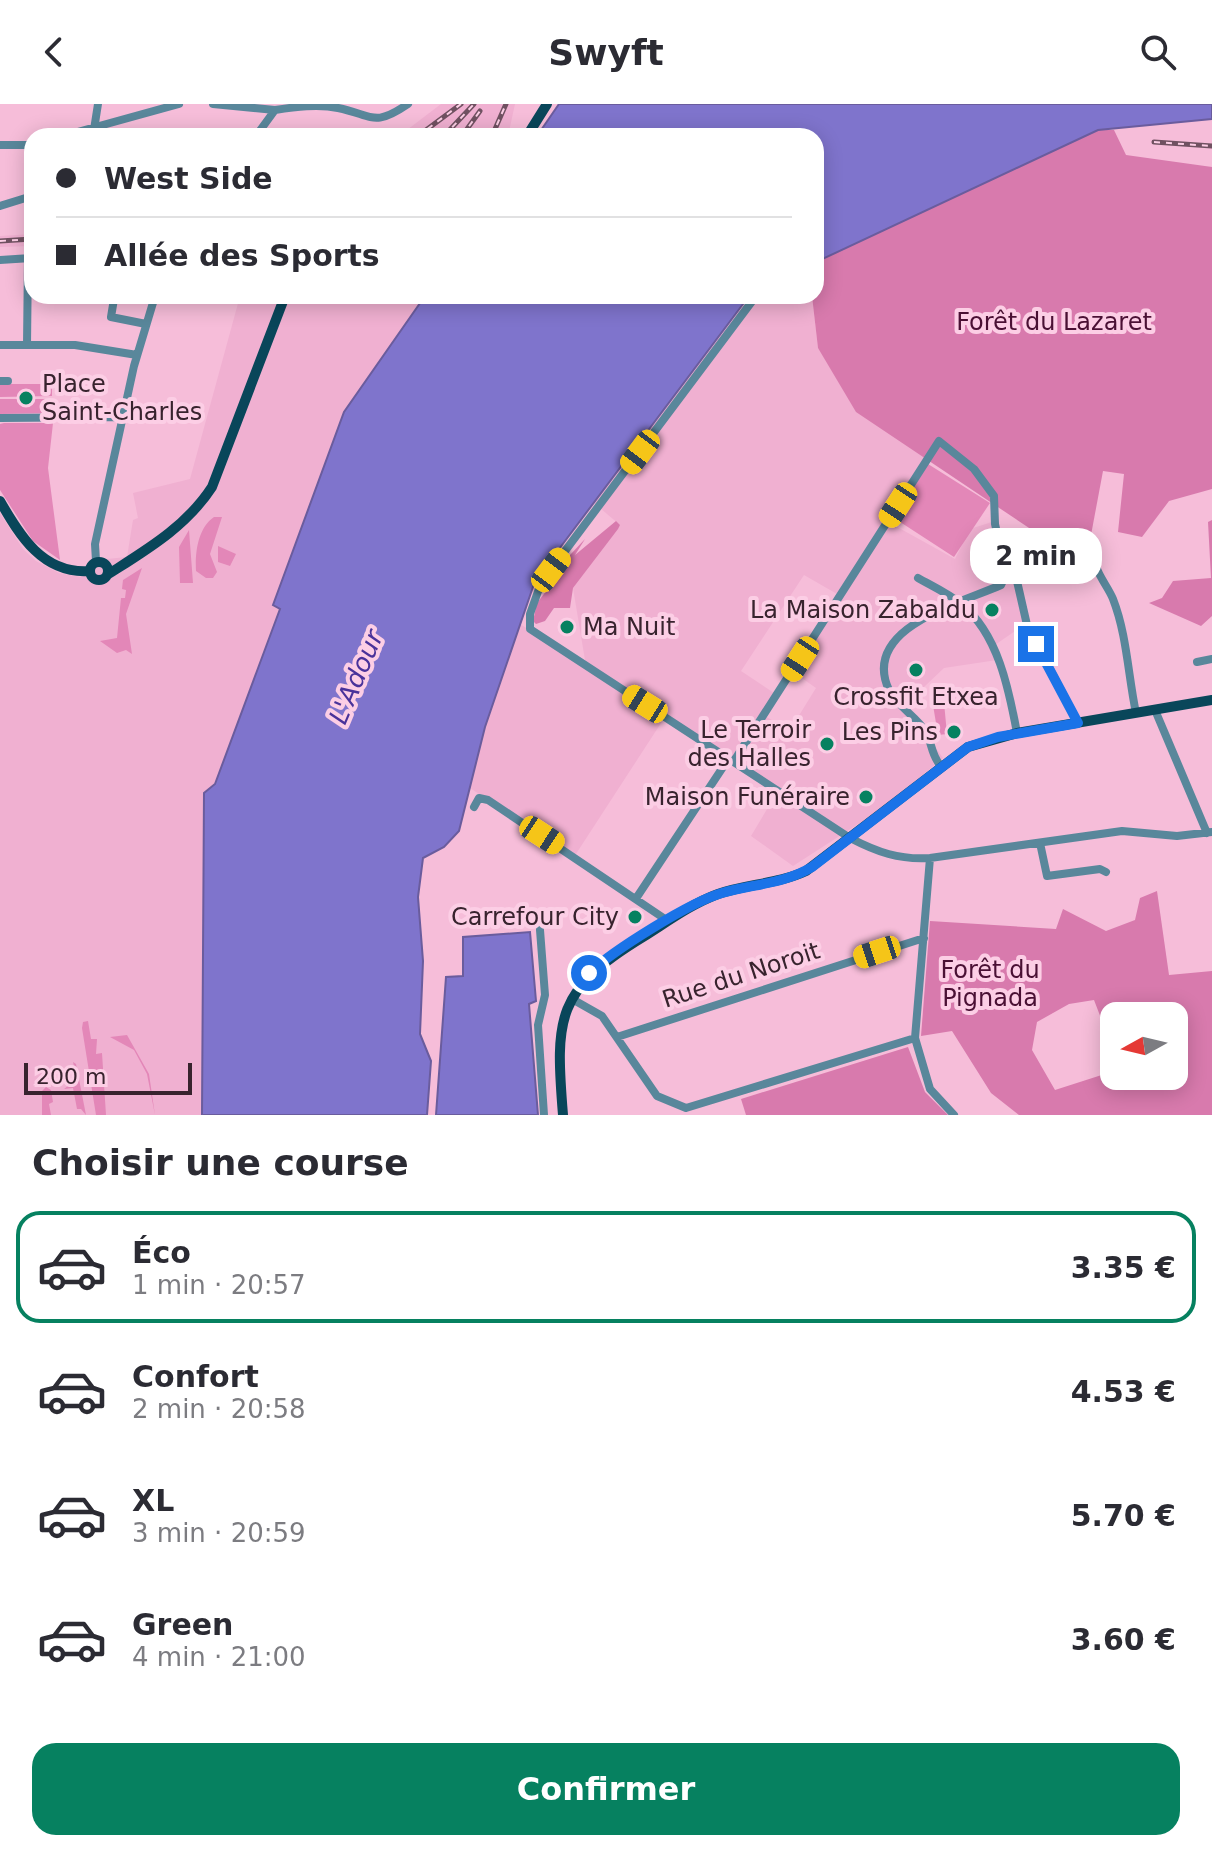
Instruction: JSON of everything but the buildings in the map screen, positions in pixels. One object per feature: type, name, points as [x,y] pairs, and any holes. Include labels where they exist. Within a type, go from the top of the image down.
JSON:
[{"type":"main road","points":[[532,128],[547,104]]},
{"type":"main road","points":[[93,566],[97,580],[189,517],[212,487],[282,304]]},
{"type":"main road","points":[[0,501],[26,542],[41,557],[60,567],[93,566],[111,571]]},
{"type":"main road","points":[[563,1115],[558,1049],[572,999],[596,967],[715,895],[796,876],[850,838],[940,765],[977,743],[1017,733],[1212,700]]},
{"type":"street","points":[[94,128],[98,104]]},
{"type":"street","points":[[103,128],[179,104]]},
{"type":"street","points":[[213,104],[275,110],[312,105],[337,108],[365,119],[380,119],[408,104]]},
{"type":"street","points":[[262,128],[275,110]]},
{"type":"street","points":[[0,145],[24,145]]},
{"type":"street","points":[[0,206],[24,198]]},
{"type":"street","points":[[0,260],[24,258]]},
{"type":"street","points":[[27,345],[28,304]]},
{"type":"street","points":[[113,304],[111,317],[146,324]]},
{"type":"street","points":[[93,566],[95,544],[137,355],[152,304]]},
{"type":"street","points":[[750,304],[541,583],[527,626],[850,838],[894,857],[930,858],[1122,831],[1177,836],[1210,833],[1155,710]]},
{"type":"street","points":[[0,345],[75,345],[137,355]]},
{"type":"street","points":[[0,418],[123,417]]},
{"type":"street","points":[[637,897],[732,760],[939,441],[974,469],[994,496],[995,524],[1006,574],[1001,585],[906,628],[895,637],[885,663],[889,689],[925,731],[931,754],[940,765]]},
{"type":"street","points":[[1006,533],[1027,625],[1078,723]]},
{"type":"street","points":[[1095,552],[1094,563],[1114,601],[1126,643],[1136,713]]},
{"type":"street","points":[[918,578],[961,603],[973,616],[1004,669],[1017,733]]},
{"type":"street","points":[[1197,662],[1212,659]]},
{"type":"street","points":[[474,807],[479,798],[488,800],[637,897],[668,921]]},
{"type":"street","points":[[1040,843],[1047,876],[1100,869],[1106,872]]},
{"type":"street","points":[[930,858],[915,1038],[930,1089],[954,1115]]},
{"type":"street","points":[[540,930],[545,995],[538,1025],[544,1115]]},
{"type":"street","name":"Rue du Noroit","points":[[617,1037],[924,938]]},
{"type":"street","points":[[572,999],[602,1016],[657,1096],[686,1108],[915,1038]]},
{"type":"shaded area","points":[[441,104],[515,104],[510,128],[410,128]]},
{"type":"shaded area","points":[[24,234],[24,246],[0,247],[0,236]]},
{"type":"shaded area","points":[[238,304],[419,304],[344,412],[273,606],[280,609],[215,784],[205,793],[202,1115],[0,1115],[0,513],[23,549],[36,561],[59,573],[80,577],[97,560],[127,557],[133,520],[138,518],[133,493],[190,479]]},
{"type":"shaded area","points":[[743,304],[813,304],[818,348],[926,458],[890,523],[955,559],[970,529],[998,520],[1025,624],[992,647],[997,660],[944,668],[905,705],[943,758],[883,808],[793,866],[751,836],[776,794],[663,720],[574,857],[470,788],[485,727],[520,624],[586,666],[573,588],[620,525],[594,503]],"holes":[[[804,575],[837,594],[789,669],[816,688],[790,730],[761,714],[774,693],[741,671]]]},
{"type":"shaded area","points":[[0,384],[52,384],[52,396],[0,397]]},
{"type":"shaded area","points":[[0,399],[52,399],[52,413],[0,414]]},
{"type":"shaded area","points":[[53,423],[48,468],[60,560],[33,541],[0,490],[0,424]]},
{"type":"shaded area","points":[[928,464],[990,503],[954,557],[894,518]]},
{"type":"shaded area","points":[[214,517],[222,517],[210,554],[217,572],[213,578],[206,578],[196,571],[197,548],[204,527]]},
{"type":"shaded area","points":[[189,530],[193,583],[180,583],[179,547]]},
{"type":"shaded area","points":[[218,546],[236,554],[230,566],[218,562]]},
{"type":"shaded area","points":[[142,568],[126,614],[132,654],[126,650],[117,653],[100,641],[117,638],[121,598],[125,598],[126,590],[122,589],[123,580]]},
{"type":"shaded area","points":[[943,692],[947,734],[938,735],[931,693]]},
{"type":"shaded area","points":[[88,1021],[91,1039],[97,1039],[96,1054],[102,1053],[106,1115],[96,1115],[82,1028],[83,1022]]},
{"type":"shaded area","points":[[127,1035],[149,1074],[155,1115],[147,1074],[134,1050],[110,1037]]},
{"type":"shaded area","points":[[73,1062],[76,1064],[86,1115],[77,1109],[73,1088],[64,1089],[77,1079]]},
{"type":"shaded area","points":[[46,1087],[51,1090],[51,1115],[42,1115],[42,1091]]},
{"type":"green space","name":"Forêt du Lazaret","points":[[1098,130],[1114,130],[1126,155],[1212,167],[1212,489],[1169,501],[1142,537],[1118,532],[1124,474],[1103,471],[1088,551],[1056,546],[856,412],[818,348],[813,304],[824,304],[824,258]]},
{"type":"green space","points":[[1212,520],[1212,616],[1201,626],[1149,603],[1162,598],[1173,581],[1211,578],[1208,522]]},
{"type":"green space","points":[[616,521],[620,525],[618,529],[573,588],[570,608],[554,608],[545,621],[536,624],[533,621],[537,603],[550,586],[555,571],[585,539],[575,555]]},
{"type":"green space","name":"Forêt du Pignada","points":[[1157,891],[1169,975],[1212,971],[1212,1115],[1019,1115],[991,1093],[952,1031],[921,1036],[930,921],[1056,929],[1063,909],[1106,931],[1135,920],[1140,898]]},
{"type":"green space","name":"Forêt du Pignada","points":[[908,1047],[925,1092],[948,1115],[746,1115],[741,1099]]},
{"type":"water","points":[[559,104],[1212,104],[1212,119],[1098,130],[824,258],[824,128],[542,128]]},
{"type":"water","name":"L'Adour","points":[[419,304],[743,304],[535,581],[485,727],[459,831],[444,847],[423,858],[418,897],[423,961],[420,1034],[431,1061],[427,1115],[202,1115],[204,793],[215,784],[280,609],[273,605],[344,412]]},
{"type":"water","points":[[530,932],[536,1001],[529,1004],[538,1115],[436,1115],[446,977],[463,976],[463,937]]},
{"type":"railway","points":[[429,128],[461,104]]},
{"type":"railway","points":[[452,128],[474,104]]},
{"type":"railway","points":[[496,128],[506,104]]},
{"type":"railway","points":[[468,128],[480,111]]},
{"type":"railway","points":[[1154,142],[1212,146]]},
{"type":"railway","points":[[0,241],[24,240]]},
{"type":"place","name":"Place Saint-Charles","points":[[26,398]]},
{"type":"place","name":"La Maison Zabaldu","points":[[992,610]]},
{"type":"place","name":"Ma Nuit","points":[[567,627]]},
{"type":"place","name":"Crossfit Etxea","points":[[916,670]]},
{"type":"place","name":"Les Pins","points":[[954,732]]},
{"type":"place","name":"Le Terroir des Halles","points":[[827,744]]},
{"type":"place","name":"Maison Funéraire","points":[[866,797]]},
{"type":"place","name":"Carrefour City","points":[[635,917]]},
{"type":"route","points":[[589,973],[617,952],[702,901],[724,892],[790,878],[812,867],[940,765],[968,747],[998,737],[1078,723],[1036,644]]}]
